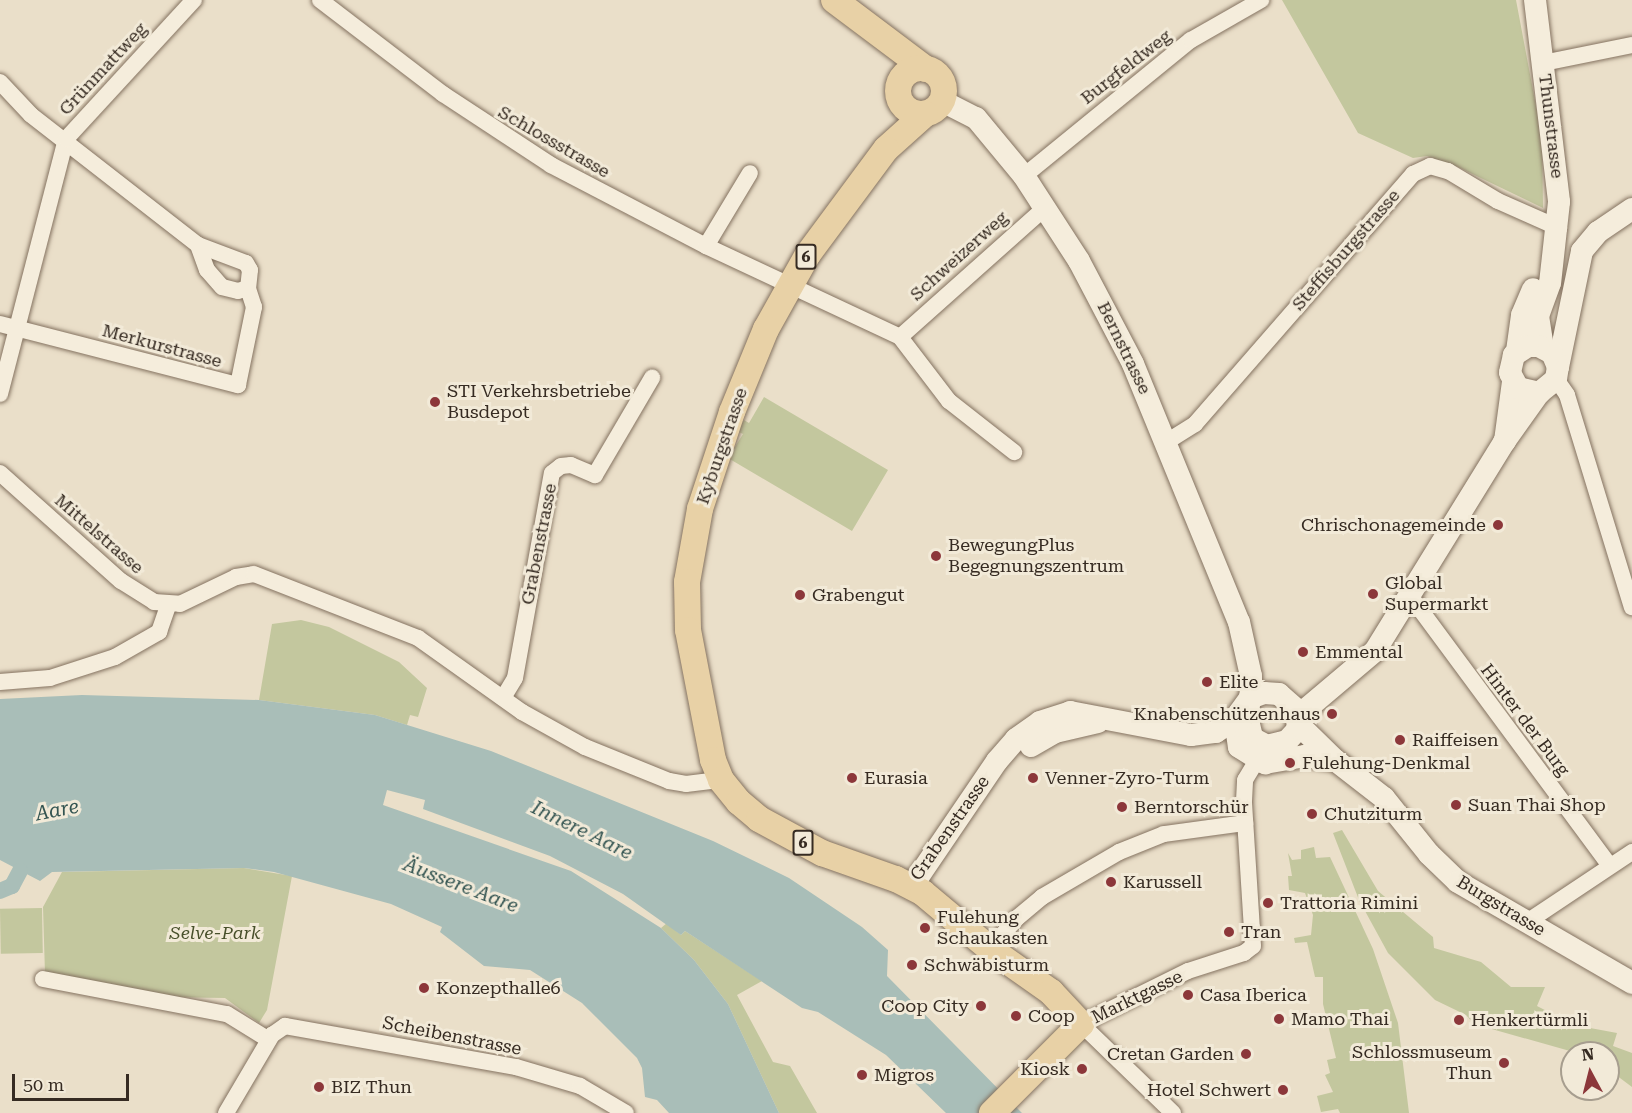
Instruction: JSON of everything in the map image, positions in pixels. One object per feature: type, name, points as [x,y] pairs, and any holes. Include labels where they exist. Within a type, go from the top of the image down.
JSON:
[{"type":"main road","points":[[834,0],[941,81],[933,107],[907,109],[880,36]]},
{"type":"main road","name":"Thunstrasse","points":[[1534,346],[1526,305],[1555,252],[1559,228],[1558,185],[1535,0]]},
{"type":"main road","points":[[900,90],[909,72],[926,69]]},
{"type":"main road","name":"Kyburgstrasse","points":[[886,149],[900,90]]},
{"type":"main road","name":"Bernstrasse","points":[[933,107],[976,118],[1024,176],[1046,207],[1101,299],[1168,441],[1244,637],[1279,694]]},
{"type":"main road","name":"Kyburgstrasse","points":[[721,780],[692,665],[686,604],[691,551],[708,478],[732,412],[789,282],[886,149],[933,107]]},
{"type":"main road","points":[[1338,682],[1279,694],[1241,708],[1239,747],[1265,753],[1287,741],[1298,721],[1338,682],[1375,651],[1411,597],[1504,442],[1551,379],[1567,335],[1568,310],[1579,259],[1586,244],[1632,209]]},
{"type":"main road","points":[[1504,442],[1513,382],[1510,363],[1534,346],[1568,310]]},
{"type":"main road","points":[[1534,346],[1555,357],[1551,379]]},
{"type":"main road","points":[[1513,382],[1524,392],[1551,379]]},
{"type":"main road","name":"Bernstrasse","points":[[1241,708],[1244,637]]},
{"type":"main road","points":[[1279,694],[1298,721]]},
{"type":"main road","name":"Grabenstrasse","points":[[721,780],[744,806],[791,836],[838,860],[918,890],[980,784],[1016,739],[1057,714],[1070,712],[1102,721],[1191,735],[1216,732],[1241,708]]},
{"type":"main road","name":"Burgstrasse","points":[[1298,721],[1335,760],[1384,798],[1448,873],[1632,983]]},
{"type":"main road","points":[[1265,753],[1269,764],[1305,756],[1335,760]]},
{"type":"main road","name":"6","points":[[918,890],[990,949],[1051,992],[1081,1024]]},
{"type":"main road","name":"Marktgasse","points":[[1001,1105],[1081,1024]]},
{"type":"street","name":"Grünmattweg","points":[[66,139],[194,0]]},
{"type":"street","name":"Schlossstrasse","points":[[320,0],[510,141],[706,246],[789,282]]},
{"type":"street","name":"Burgfeldweg","points":[[1024,176],[1187,44],[1261,0]]},
{"type":"street","points":[[1543,63],[1632,45]]},
{"type":"street","name":"Merkurstrasse","points":[[0,82],[32,115],[66,139],[198,245],[246,263],[250,270],[248,288],[255,307],[238,385],[8,326]]},
{"type":"street","points":[[0,394],[8,326],[66,139]]},
{"type":"street","name":"Steffisburgstrasse","points":[[1168,441],[1195,424],[1413,174],[1430,166],[1448,171],[1498,201],[1559,228]]},
{"type":"street","points":[[706,246],[750,173]]},
{"type":"street","name":"Schweizerweg","points":[[900,337],[1046,207]]},
{"type":"street","name":"Merkurstrasse","points":[[198,245],[207,270],[222,286],[238,291],[248,288]]},
{"type":"street","points":[[789,282],[900,337],[949,401],[1014,452]]},
{"type":"street","name":"Grabenstrasse","points":[[503,698],[515,678],[552,473],[561,466],[571,465],[595,475],[652,378]]},
{"type":"street","points":[[1551,379],[1567,394],[1598,507],[1632,607]]},
{"type":"street","name":"Mittelstrasse","points":[[0,473],[121,581],[149,599],[168,606]]},
{"type":"street","points":[[0,682],[50,678],[115,657],[159,632],[168,606],[189,601],[245,574],[254,574],[316,595],[418,638],[503,698],[585,747],[669,782],[686,784],[721,780]]},
{"type":"street","name":"Hinter der Burg","points":[[1411,597],[1609,865]]},
{"type":"street","points":[[990,949],[1027,908],[1111,856],[1164,834],[1245,823],[1245,780],[1265,753]]},
{"type":"street","name":"Marktgasse","points":[[1081,1024],[1188,971],[1244,953],[1253,946],[1245,823]]},
{"type":"street","points":[[1527,922],[1609,865],[1632,852]]},
{"type":"street","points":[[43,979],[227,1014],[269,1040],[226,1113]]},
{"type":"street","points":[[1081,1024],[1167,1108]]},
{"type":"street","name":"Scheibenstrasse","points":[[269,1040],[280,1028],[291,1026],[516,1067],[580,1086],[626,1113]]},
{"type":"green space","points":[[1282,0],[1516,0],[1542,138],[1543,208],[1458,167],[1427,156],[1413,158],[1358,133]]},
{"type":"green space","name":"Grabengut","points":[[764,397],[888,470],[852,531],[728,458],[743,434],[737,431],[744,420],[749,423]]},
{"type":"green space","points":[[301,620],[329,627],[399,662],[427,688],[418,717],[410,715],[407,725],[375,715],[259,700],[272,624]]},
{"type":"green space","points":[[1342,830],[1378,891],[1433,937],[1434,948],[1481,962],[1511,987],[1545,987],[1537,1006],[1574,1025],[1617,1033],[1615,1041],[1560,1041],[1560,1048],[1474,1024],[1466,1015],[1435,1000],[1388,953],[1359,900],[1333,833]]},
{"type":"green space","points":[[1314,847],[1316,858],[1330,857],[1373,949],[1398,1023],[1409,1113],[1340,1113],[1338,1109],[1321,1112],[1317,1096],[1333,1092],[1325,1075],[1330,1073],[1327,1060],[1336,1058],[1323,1004],[1323,977],[1315,977],[1307,942],[1295,943],[1294,938],[1311,935],[1313,915],[1305,893],[1289,890],[1288,876],[1292,876],[1288,853],[1292,860],[1301,859],[1301,850]]},
{"type":"green space","name":"Selve-Park","points":[[244,868],[292,876],[267,1010],[259,1023],[225,998],[162,997],[45,974],[43,907],[62,872]]},
{"type":"green space","points":[[42,908],[43,953],[1,954],[0,909]]},
{"type":"green space","points":[[667,923],[681,935],[685,931],[762,981],[737,995],[773,1062],[790,1066],[817,1113],[779,1113],[728,1004],[694,960],[661,928]]},
{"type":"green space","points":[[1620,1049],[1632,1053],[1632,1087],[1620,1078]]},
{"type":"water","points":[[82,695],[259,700],[375,715],[491,751],[713,841],[789,878],[862,927],[888,950],[887,976],[1022,1113],[946,1113],[886,1055],[818,1012],[802,1008],[685,931],[681,935],[623,894],[550,856],[423,809],[425,800],[387,790],[383,805],[571,871],[661,928],[694,960],[728,1004],[779,1113],[669,1113],[657,1100],[645,1097],[642,1068],[637,1058],[582,1003],[530,970],[484,966],[440,932],[442,927],[391,904],[274,872],[244,868],[52,872],[40,881],[0,860],[0,699]]},
{"type":"waterway","points":[[0,891],[12,886],[20,871]]},
{"type":"place","name":"STI Verkehrsbetriebe Busdepot","points":[[435,402]]},
{"type":"place","name":"Chrischonagemeinde","points":[[1498,525]]},
{"type":"place","name":"BewegungPlus Begegnungszentrum","points":[[936,556]]},
{"type":"place","name":"Global Supermarkt","points":[[1373,594]]},
{"type":"place","name":"Grabengut","points":[[800,595]]},
{"type":"place","name":"Emmental","points":[[1303,652]]},
{"type":"place","name":"Elite","points":[[1207,682]]},
{"type":"place","name":"Knabenschützenhaus","points":[[1332,714]]},
{"type":"place","name":"Raiffeisen","points":[[1400,740]]},
{"type":"place","name":"Fulehung-Denkmal","points":[[1290,763]]},
{"type":"place","name":"Eurasia","points":[[852,778]]},
{"type":"place","name":"Venner-Zyro-Turm","points":[[1033,778]]},
{"type":"place","name":"Suan Thai Shop","points":[[1456,805]]},
{"type":"place","name":"Berntorschür","points":[[1122,807]]},
{"type":"place","name":"Chutziturm","points":[[1312,814]]},
{"type":"place","name":"Karussell","points":[[1111,882]]},
{"type":"place","name":"Trattoria Rimini","points":[[1268,903]]},
{"type":"place","name":"Fulehung Schaukasten","points":[[925,928]]},
{"type":"place","name":"Tran","points":[[1229,932]]},
{"type":"place","name":"Schwäbisturm","points":[[912,965]]},
{"type":"place","name":"Konzepthalle6","points":[[424,988]]},
{"type":"place","name":"Casa Iberica","points":[[1188,995]]},
{"type":"place","name":"Coop City","points":[[981,1006]]},
{"type":"place","name":"Coop","points":[[1016,1016]]},
{"type":"place","name":"Mamo Thai","points":[[1279,1019]]},
{"type":"place","name":"Henkertürmli","points":[[1459,1020]]},
{"type":"place","name":"Cretan Garden","points":[[1246,1054]]},
{"type":"place","name":"Schlossmuseum Thun","points":[[1504,1063]]},
{"type":"place","name":"Kiosk","points":[[1082,1069]]},
{"type":"place","name":"Migros","points":[[862,1075]]},
{"type":"place","name":"BIZ Thun","points":[[319,1087]]},
{"type":"place","name":"Hotel Schwert","points":[[1283,1090]]},
{"type":"water label","name":"Aare","points":[[57,810]]},
{"type":"water label","name":"Innere Aare","points":[[582,830]]},
{"type":"water label","name":"Äussere Aare","points":[[461,885]]}]
